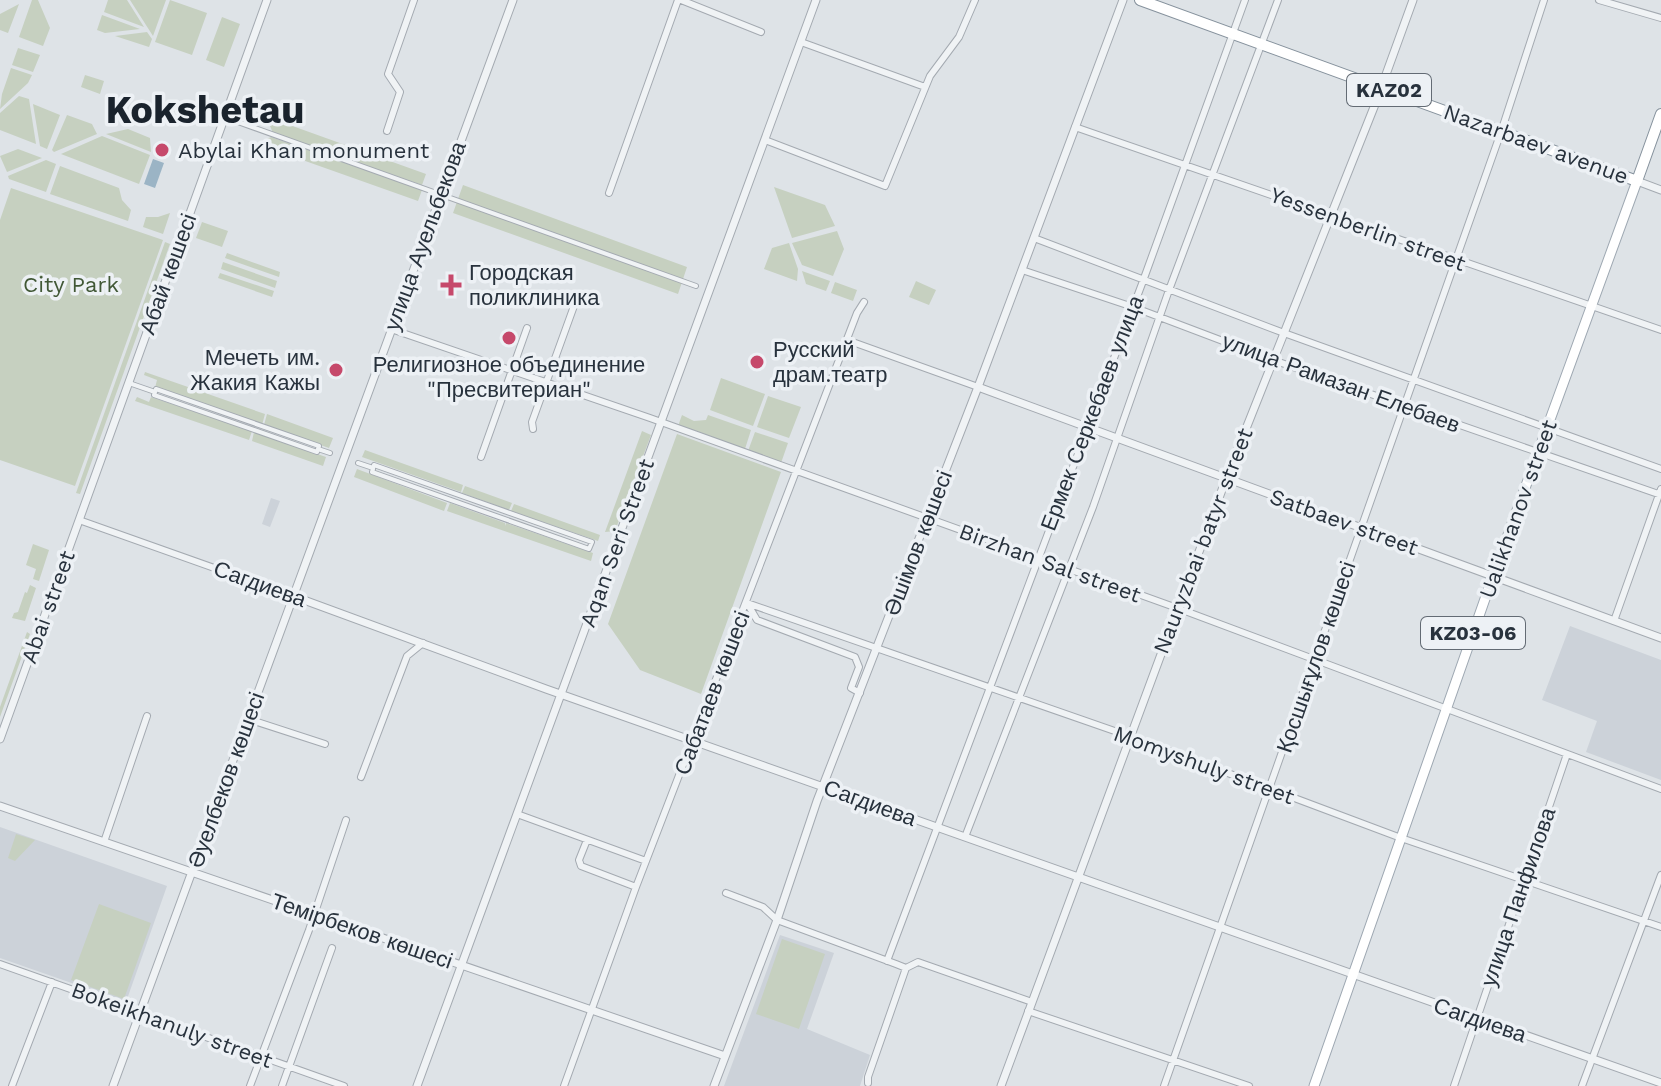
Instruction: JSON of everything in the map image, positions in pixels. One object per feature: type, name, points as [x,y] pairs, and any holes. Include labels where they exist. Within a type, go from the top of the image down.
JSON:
[{"type":"highway","name":"Nazarbaev avenue","points":[[1140,0],[1637,181]]},
{"type":"highway","name":"Ualikhanov street","points":[[1637,181],[1661,114]]},
{"type":"main road","name":"Ualikhanov street","points":[[1314,1086],[1493,576],[1637,181]]},
{"type":"street","name":"Абай көшесі","points":[[79,520],[267,0]]},
{"type":"street","points":[[387,131],[400,92],[388,74],[414,0]]},
{"type":"street","name":"улица Ауельбекова","points":[[339,473],[439,194],[513,0]]},
{"type":"street","points":[[609,193],[679,0],[761,32]]},
{"type":"street","name":"Aqan Seri Street","points":[[417,1086],[816,0]]},
{"type":"street","points":[[765,140],[885,186],[935,66],[959,37],[975,0]]},
{"type":"street","name":"Әшімов көшесі","points":[[714,1086],[777,920],[823,786],[978,387],[1123,0]]},
{"type":"street","name":"Ермек Серкебаев улица","points":[[887,961],[1143,281],[1245,0]]},
{"type":"street","name":"Ермек Серкебаев улица","points":[[965,837],[1093,507],[1169,290],[1278,0]]},
{"type":"street","name":"Nauryzbai batyr street","points":[[1001,1086],[1177,608],[1413,0]]},
{"type":"street","name":"Қосшығұлов көшесі","points":[[1164,1086],[1501,132],[1544,0]]},
{"type":"street","points":[[1599,0],[1661,18]]},
{"type":"street","points":[[801,42],[925,87]]},
{"type":"street","points":[[224,117],[696,286]]},
{"type":"street","name":"Yessenberlin street","points":[[1075,127],[1661,330]]},
{"type":"street","name":"Nazarbaev avenue","points":[[1637,181],[1661,190]]},
{"type":"street","name":"улица Рамазан Елебаев","points":[[1034,238],[1284,333],[1661,469]]},
{"type":"street","name":"улица Рамазан Елебаев","points":[[1022,270],[1133,307],[1403,407],[1660,493]]},
{"type":"street","name":"Сабатаев көшесі","points":[[564,1086],[636,887],[864,302]]},
{"type":"street","points":[[533,429],[532,422],[574,306]]},
{"type":"street","points":[[481,457],[527,328]]},
{"type":"street","name":"Birzhan Sal street","points":[[391,329],[1177,608],[1661,789]]},
{"type":"street","name":"Satbaev street","points":[[847,340],[1661,638]]},
{"type":"street","points":[[128,383],[155,392],[156,389],[217,414],[319,446],[318,449],[330,453]]},
{"type":"street","points":[[358,463],[373,468],[374,465],[534,521],[592,542],[591,545],[598,548]]},
{"type":"street","points":[[373,468],[372,472],[430,493],[589,549],[591,545]]},
{"type":"street","points":[[389,478],[392,471]]},
{"type":"street","name":"Әуелбеков көшесі","points":[[113,1086],[339,473]]},
{"type":"street","points":[[410,485],[412,478]]},
{"type":"street","points":[[430,493],[433,486]]},
{"type":"street","points":[[450,500],[453,493]]},
{"type":"street","points":[[1614,621],[1660,493]]},
{"type":"street","points":[[470,507],[473,500]]},
{"type":"street","points":[[491,514],[494,507]]},
{"type":"street","points":[[511,521],[514,514]]},
{"type":"street","name":"Сагдиева","points":[[79,520],[1661,1083]]},
{"type":"street","name":"Abai street","points":[[0,739],[79,520]]},
{"type":"street","points":[[532,528],[534,521]]},
{"type":"street","points":[[553,536],[555,529]]},
{"type":"street","points":[[573,543],[575,536]]},
{"type":"street","points":[[747,603],[757,620],[855,657],[859,667],[851,688],[860,693]]},
{"type":"street","name":"Momyshuly street","points":[[747,603],[1129,736],[1401,838],[1661,927]]},
{"type":"street","points":[[361,777],[407,656],[423,643]]},
{"type":"street","points":[[104,842],[147,716]]},
{"type":"street","points":[[248,719],[325,744]]},
{"type":"street","name":"улица Панфилова","points":[[1454,1086],[1567,754]]},
{"type":"street","name":"Темірбеков көшесі","points":[[0,806],[725,1056]]},
{"type":"street","points":[[517,814],[646,861]]},
{"type":"street","points":[[250,1086],[346,820]]},
{"type":"street","points":[[587,840],[579,860],[581,866],[636,887]]},
{"type":"street","points":[[1582,1086],[1661,875]]},
{"type":"street","points":[[726,893],[763,907],[777,920],[906,968],[918,962],[1032,1002]]},
{"type":"street","points":[[282,1086],[332,948]]},
{"type":"street","name":"Bokeikhanuly street","points":[[0,964],[344,1086]]},
{"type":"street","points":[[868,1083],[906,968]]},
{"type":"street","points":[[12,1086],[52,982]]},
{"type":"street","points":[[1028,1011],[1174,1058],[1249,1086]]},
{"type":"shaded area","points":[[271,498],[280,501],[270,527],[262,524]]},
{"type":"shaded area","points":[[1570,626],[1661,660],[1661,780],[1586,752],[1597,721],[1542,700]]},
{"type":"shaded area","points":[[0,827],[167,886],[126,1002],[0,958]]},
{"type":"shaded area","points":[[780,935],[834,953],[807,1029],[870,1055],[860,1086],[724,1086]]},
{"type":"green space","points":[[32,0],[38,0],[50,28],[43,46],[19,37]]},
{"type":"green space","points":[[108,0],[127,0],[144,27],[104,12]]},
{"type":"green space","points":[[130,0],[166,0],[153,36]]},
{"type":"green space","points":[[170,0],[207,13],[192,55],[155,42]]},
{"type":"green space","points":[[19,4],[8,33],[0,30],[0,14]]},
{"type":"green space","points":[[102,15],[140,29],[105,33],[97,30]]},
{"type":"green space","points":[[222,17],[240,24],[224,67],[206,60]]},
{"type":"green space","points":[[147,32],[152,39],[149,47],[115,36]]},
{"type":"green space","points":[[18,48],[40,55],[33,72],[12,65]]},
{"type":"green space","points":[[11,68],[32,75],[28,83],[0,109],[2,94]]},
{"type":"green space","points":[[85,75],[104,81],[100,94],[81,87]]},
{"type":"green space","points":[[19,96],[29,99],[36,144],[0,130],[0,113]]},
{"type":"green space","points":[[33,104],[60,115],[47,149],[40,146]]},
{"type":"green space","points":[[67,115],[92,124],[97,134],[54,152],[52,150]]},
{"type":"green space","points":[[273,119],[426,174],[422,185],[273,133],[270,126]]},
{"type":"green space","points":[[128,129],[150,138],[151,152],[106,134]]},
{"type":"green space","points":[[102,136],[150,155],[139,184],[61,154]]},
{"type":"green space","points":[[271,137],[422,190],[418,201],[263,146],[265,140]]},
{"type":"green space","points":[[18,149],[42,158],[7,172],[0,156]]},
{"type":"green space","points":[[46,160],[56,164],[46,192],[9,179],[8,176]]},
{"type":"green space","points":[[60,166],[119,188],[122,200],[131,210],[128,221],[50,194]]},
{"type":"green space","points":[[463,185],[687,267],[678,294],[453,213]]},
{"type":"green space","points":[[774,187],[825,205],[835,226],[792,238]]},
{"type":"green space","name":"City Park","points":[[11,188],[163,240],[75,486],[0,460],[0,220]]},
{"type":"green space","points":[[170,213],[163,234],[143,227],[146,217]]},
{"type":"green space","points":[[202,222],[228,231],[222,247],[196,238]]},
{"type":"green space","points":[[837,231],[844,249],[833,276],[802,265],[792,243]]},
{"type":"green space","points":[[165,242],[170,244],[80,494],[76,493]]},
{"type":"green space","points":[[789,243],[798,269],[797,281],[764,269],[772,248]]},
{"type":"green space","points":[[227,253],[280,272],[279,277],[225,258]]},
{"type":"green space","points":[[223,262],[277,281],[275,288],[221,269]]},
{"type":"green space","points":[[802,271],[830,281],[826,291],[806,284]]},
{"type":"green space","points":[[220,273],[274,291],[272,297],[218,278]]},
{"type":"green space","points":[[916,281],[936,290],[929,305],[909,297]]},
{"type":"green space","points":[[835,282],[857,290],[853,301],[831,293]]},
{"type":"green space","points":[[145,372],[265,414],[262,425],[155,388],[157,380],[144,375]]},
{"type":"green space","points":[[721,378],[765,394],[753,426],[710,410]]},
{"type":"green space","points":[[768,396],[801,407],[789,438],[757,427]]},
{"type":"green space","points":[[137,397],[149,402],[151,397],[252,431],[249,440],[135,401]]},
{"type":"green space","points":[[267,414],[333,438],[329,448],[264,425]]},
{"type":"green space","points":[[682,415],[694,421],[706,420],[708,415],[751,430],[745,449],[678,426]]},
{"type":"green space","points":[[642,431],[651,435],[615,531],[605,532]]},
{"type":"green space","points":[[254,432],[326,457],[323,466],[252,441]]},
{"type":"green space","points":[[755,432],[788,443],[781,463],[748,451]]},
{"type":"green space","points":[[677,434],[781,472],[701,694],[640,670],[608,624]]},
{"type":"green space","points":[[365,450],[463,485],[461,492],[362,457]]},
{"type":"green space","points":[[357,469],[447,503],[444,511],[354,477]]},
{"type":"green space","points":[[465,486],[512,503],[509,510],[462,493]]},
{"type":"green space","points":[[450,503],[505,523],[505,526],[506,523],[593,553],[591,561],[447,511]]},
{"type":"green space","points":[[514,504],[600,535],[598,541],[511,511]]},
{"type":"green space","points":[[33,544],[49,550],[39,581],[33,579],[36,569],[26,565]]},
{"type":"green space","points":[[30,585],[36,588],[25,621],[12,618],[18,612]]},
{"type":"green space","points":[[27,632],[30,634],[0,717],[0,707]]},
{"type":"green space","points":[[16,834],[35,840],[15,861],[8,858]]},
{"type":"green space","points":[[99,904],[151,923],[124,999],[71,980]]},
{"type":"green space","points":[[782,939],[825,954],[799,1029],[756,1014]]},
{"type":"water","points":[[153,159],[164,163],[155,188],[144,184]]},
{"type":"place","name":"Abylai Khan monument","points":[[162,150]]},
{"type":"place","name":"Городская поликлиника","points":[[451,285]]},
{"type":"place","name":"Религиозное объединение \"Пресвитериан\"","points":[[509,338]]},
{"type":"place","name":"Русский драм.театр","points":[[757,362]]},
{"type":"place","name":"Мечеть им. Жакия Кажы","points":[[336,370]]},
{"type":"district","name":"Kokshetau","points":[[205,110]]}]
